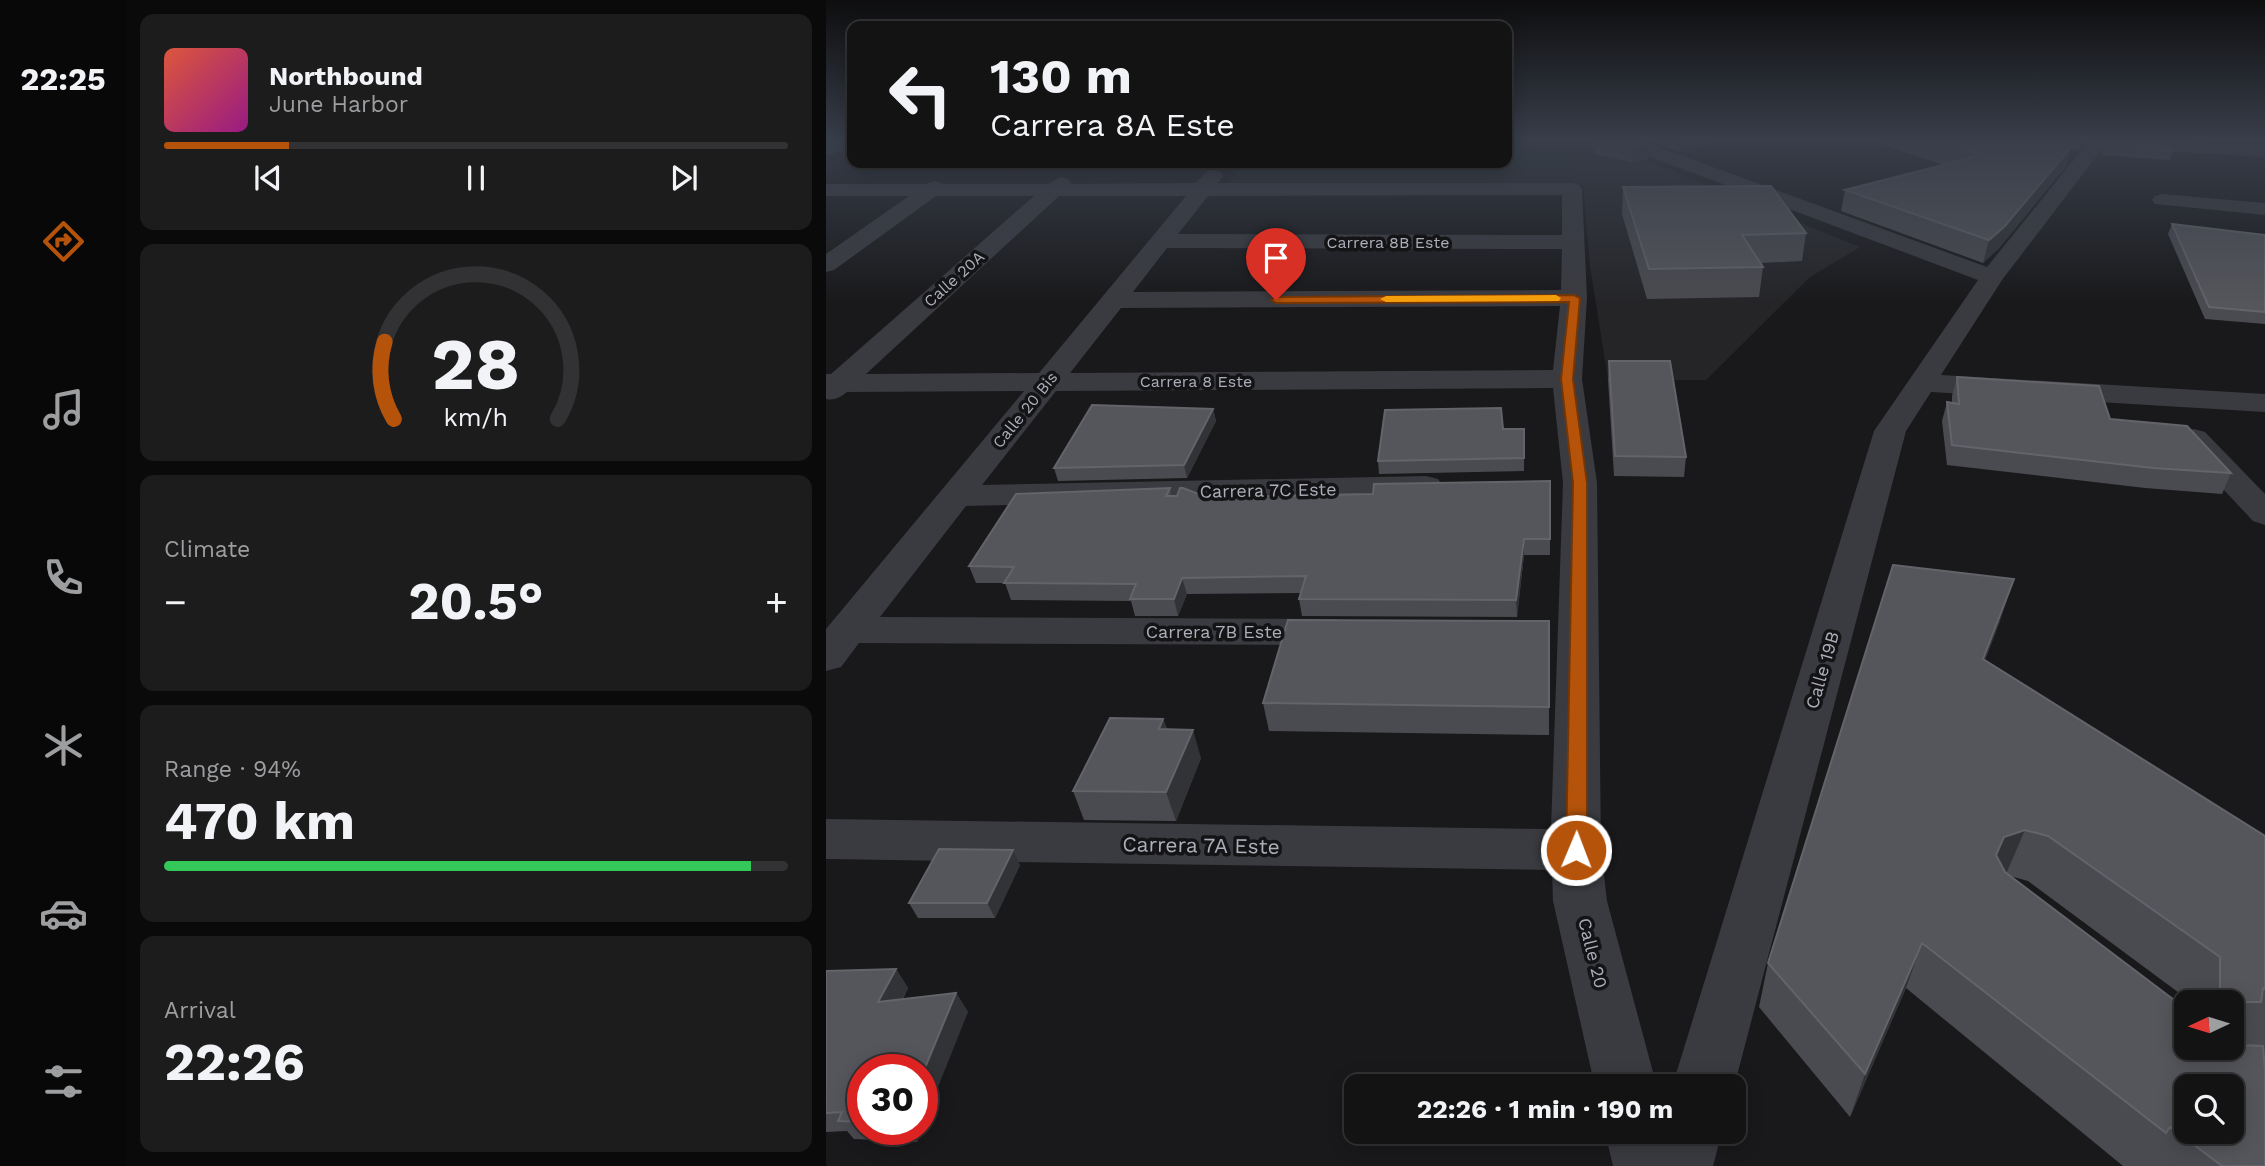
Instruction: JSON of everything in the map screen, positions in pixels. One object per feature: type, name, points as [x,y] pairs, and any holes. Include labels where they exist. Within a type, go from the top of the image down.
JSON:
[{"type":"street","points":[[826,265],[924,195]]},
{"type":"street","name":"Calle 20A","points":[[830,387],[1047,195]]},
{"type":"street","name":"Calle 20 Bis","points":[[837,644],[1197,195]]},
{"type":"street","name":"Calle 20","points":[[1572,195],[1574,298],[1567,379],[1566,484],[1579,633],[1576,850],[1580,901],[1623,1074]]},
{"type":"street","points":[[1772,195],[1992,277]]},
{"type":"street","name":"Calle 19B","points":[[1707,1074],[1890,430],[1992,277],[2055,195]]},
{"type":"street","points":[[2162,201],[2265,209]]},
{"type":"street","name":"Carrera 8B Este","points":[[1161,241],[1572,242]]},
{"type":"street","points":[[1113,300],[1574,298]]},
{"type":"street","name":"Carrera 8 Este","points":[[830,387],[1048,382],[1567,379]]},
{"type":"street","points":[[1922,383],[2265,403]]},
{"type":"street","points":[[2154,397],[2265,514]]},
{"type":"street","name":"Carrera 7C Este","points":[[956,496],[1455,486]]},
{"type":"street","name":"Carrera 7B Este","points":[[837,644],[1372,632]]},
{"type":"street","points":[[1538,632],[1579,633]]},
{"type":"street","name":"Carrera 7A Este","points":[[826,839],[1576,850]]},
{"type":"street","points":[[1640,1144],[1646,1166]]},
{"type":"street","points":[[1680,1166],[1686,1144]]},
{"type":"shaded area","points":[[1584,195],[1732,195],[1860,247],[1810,277],[1706,380],[1608,380],[1590,266]]},
{"type":"building","points":[[1626,195],[1778,195],[1806,233],[1742,235],[1763,267],[1649,269]]},
{"type":"building","points":[[1861,195],[2031,195],[2005,226],[1989,240]]},
{"type":"building","points":[[2172,224],[2265,235],[2265,312],[2209,307]]},
{"type":"building","points":[[1609,361],[1670,361],[1686,457],[1615,456]]},
{"type":"building","points":[[1957,377],[2099,386],[2110,419],[2187,426],[2231,473],[2153,468],[1952,445],[1947,402],[1959,404]]},
{"type":"building","points":[[1092,405],[1213,409],[1184,465],[1054,468]]},
{"type":"building","points":[[1501,408],[1503,429],[1524,429],[1524,458],[1378,461],[1385,410]]},
{"type":"building","points":[[1550,481],[1550,539],[1524,539],[1516,600],[1299,599],[1306,576],[1182,578],[1174,599],[1130,599],[1136,584],[1004,583],[1014,567],[969,566],[1016,494],[1170,488],[1166,496],[1177,496],[1180,488],[1183,488],[1201,495],[1217,495],[1216,497],[1373,494],[1374,484]]},
{"type":"building","points":[[1893,565],[2014,579],[1983,659],[2265,836],[2265,989],[2263,988],[2261,1002],[2244,1002],[2244,990],[2220,990],[2220,957],[2048,836],[2025,830],[2004,837],[1996,855],[2005,872],[2174,1000],[2174,1060],[2244,1060],[2244,1045],[2263,1046],[2265,1166],[2222,1166],[2193,1144],[2244,1144],[2244,1074],[2174,1074],[2174,1130],[2170,1127],[2166,1133],[1922,943],[1865,1074],[1768,963]]},
{"type":"building","points":[[1288,620],[1549,621],[1549,707],[1263,703]]},
{"type":"building","points":[[1110,718],[1163,719],[1159,729],[1193,730],[1166,792],[1073,791]]},
{"type":"building","points":[[939,849],[1013,850],[987,903],[909,903]]},
{"type":"building","points":[[896,969],[878,1002],[956,993],[931,1054],[847,1054],[847,1121],[838,1121],[842,1112],[826,1113],[826,971]]},
{"type":"slow traffic","points":[[1386,299],[1556,298]]},
{"type":"route","points":[[1276,300],[1574,298],[1567,379],[1580,483],[1576,850]]}]
